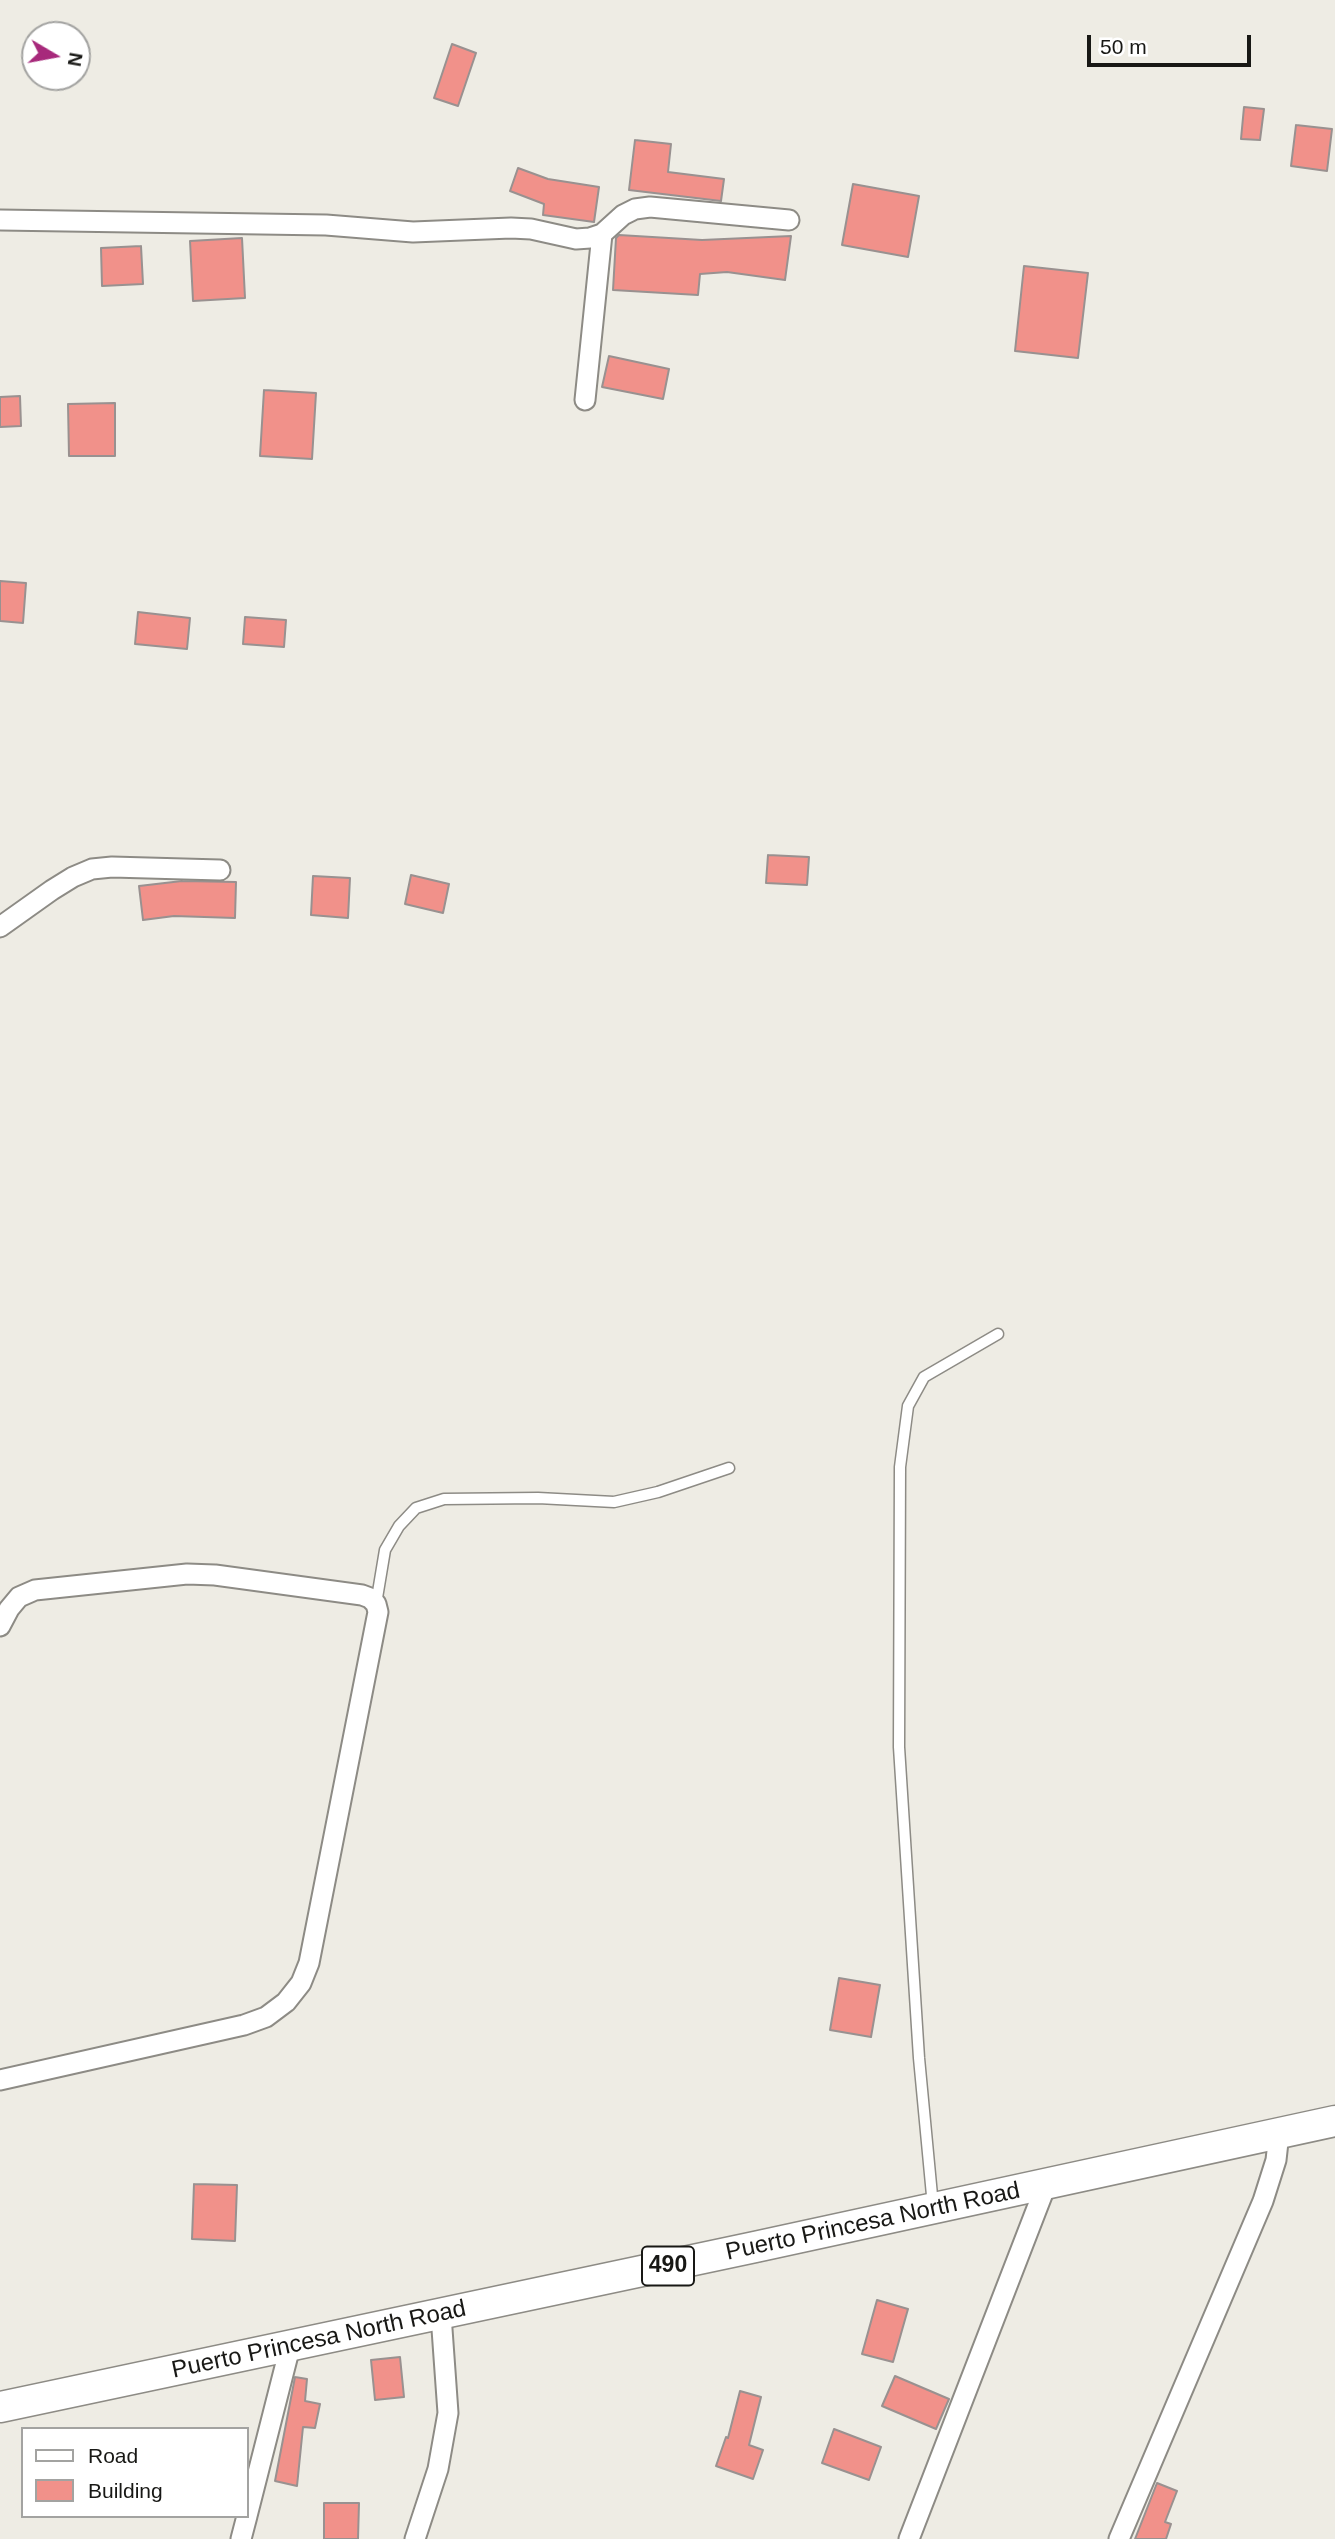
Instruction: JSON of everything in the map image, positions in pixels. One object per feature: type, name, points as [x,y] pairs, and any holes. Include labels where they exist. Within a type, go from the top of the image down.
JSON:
[{"type":"main road","name":"Puerto Princesa North Road","points":[[0,2407],[442,2315],[1335,2121]]},
{"type":"street","points":[[0,220],[326,225],[413,232],[511,228],[531,229],[576,239],[590,239],[602,234],[623,215],[635,209],[650,207],[789,220]]},
{"type":"street","points":[[585,400],[602,234]]},
{"type":"street","points":[[0,927],[51,890],[92,869],[112,867],[220,870]]},
{"type":"street","points":[[0,1626],[19,1597],[35,1590],[187,1574],[215,1575],[362,1595],[376,1604],[377,1625],[309,1962],[301,1983],[286,2002],[266,2017],[244,2025],[0,2080]]},
{"type":"street","points":[[1119,2539],[1264,2202],[1276,2160],[1279,2133]]},
{"type":"street","points":[[909,2539],[1046,2185]]},
{"type":"street","points":[[415,2539],[438,2469],[448,2413],[442,2315]]},
{"type":"street","points":[[248,2512],[290,2347]]},
{"type":"street","points":[[241,2539],[246,2518]]},
{"type":"lane","points":[[933,2209],[919,2058],[899,1747],[900,1467],[908,1406],[924,1377],[998,1334]]},
{"type":"lane","points":[[376,1604],[385,1550],[398,1526],[416,1508],[444,1499],[538,1498],[614,1502],[658,1492],[729,1468]]},
{"type":"building","points":[[452,44],[476,53],[458,106],[434,98]]},
{"type":"building","points":[[1244,107],[1264,109],[1260,140],[1241,139]]},
{"type":"building","points":[[1296,125],[1332,129],[1327,171],[1291,166]]},
{"type":"building","points":[[635,140],[671,144],[668,172],[724,179],[721,201],[629,190]]},
{"type":"building","points":[[518,168],[548,179],[599,187],[594,222],[543,215],[544,204],[510,191]]},
{"type":"building","points":[[853,184],[919,196],[908,257],[842,245]]},
{"type":"building","points":[[619,235],[702,240],[791,236],[785,280],[727,272],[700,274],[698,295],[613,290],[616,238]]},
{"type":"building","points":[[242,238],[245,298],[193,301],[190,241]]},
{"type":"building","points":[[141,246],[143,284],[102,286],[101,248]]},
{"type":"building","points":[[1024,266],[1088,273],[1078,358],[1015,351]]},
{"type":"building","points":[[609,356],[669,369],[663,399],[602,387]]},
{"type":"building","points":[[264,390],[316,393],[312,459],[260,456]]},
{"type":"building","points":[[20,396],[21,426],[0,427],[0,397]]},
{"type":"building","points":[[115,403],[115,456],[69,456],[68,404]]},
{"type":"building","points":[[0,581],[26,583],[23,623],[0,621]]},
{"type":"building","points":[[138,612],[190,618],[187,649],[135,644]]},
{"type":"building","points":[[245,617],[286,620],[284,647],[243,644]]},
{"type":"building","points":[[768,855],[809,857],[807,885],[766,883]]},
{"type":"building","points":[[411,875],[449,884],[443,913],[405,904]]},
{"type":"building","points":[[313,876],[350,878],[348,918],[311,915]]},
{"type":"building","points":[[182,881],[236,882],[235,918],[174,916],[143,920],[139,886]]},
{"type":"building","points":[[839,1978],[880,1985],[871,2037],[830,2030]]},
{"type":"building","points":[[194,2184],[237,2185],[235,2241],[192,2239]]},
{"type":"building","points":[[877,2300],[908,2309],[893,2362],[862,2354]]},
{"type":"building","points":[[400,2357],[404,2397],[375,2400],[371,2360]]},
{"type":"building","points":[[895,2376],[949,2399],[936,2429],[882,2406]]},
{"type":"building","points":[[295,2377],[307,2379],[305,2401],[320,2404],[315,2428],[303,2427],[297,2486],[275,2481]]},
{"type":"building","points":[[740,2391],[761,2397],[749,2445],[763,2450],[753,2479],[716,2466],[726,2437],[728,2438]]},
{"type":"building","points":[[834,2429],[881,2447],[869,2480],[822,2463]]},
{"type":"building","points":[[1157,2483],[1177,2491],[1165,2522],[1171,2524],[1166,2539],[1135,2539]]},
{"type":"building","points":[[324,2503],[359,2503],[358,2539],[324,2539]]}]
